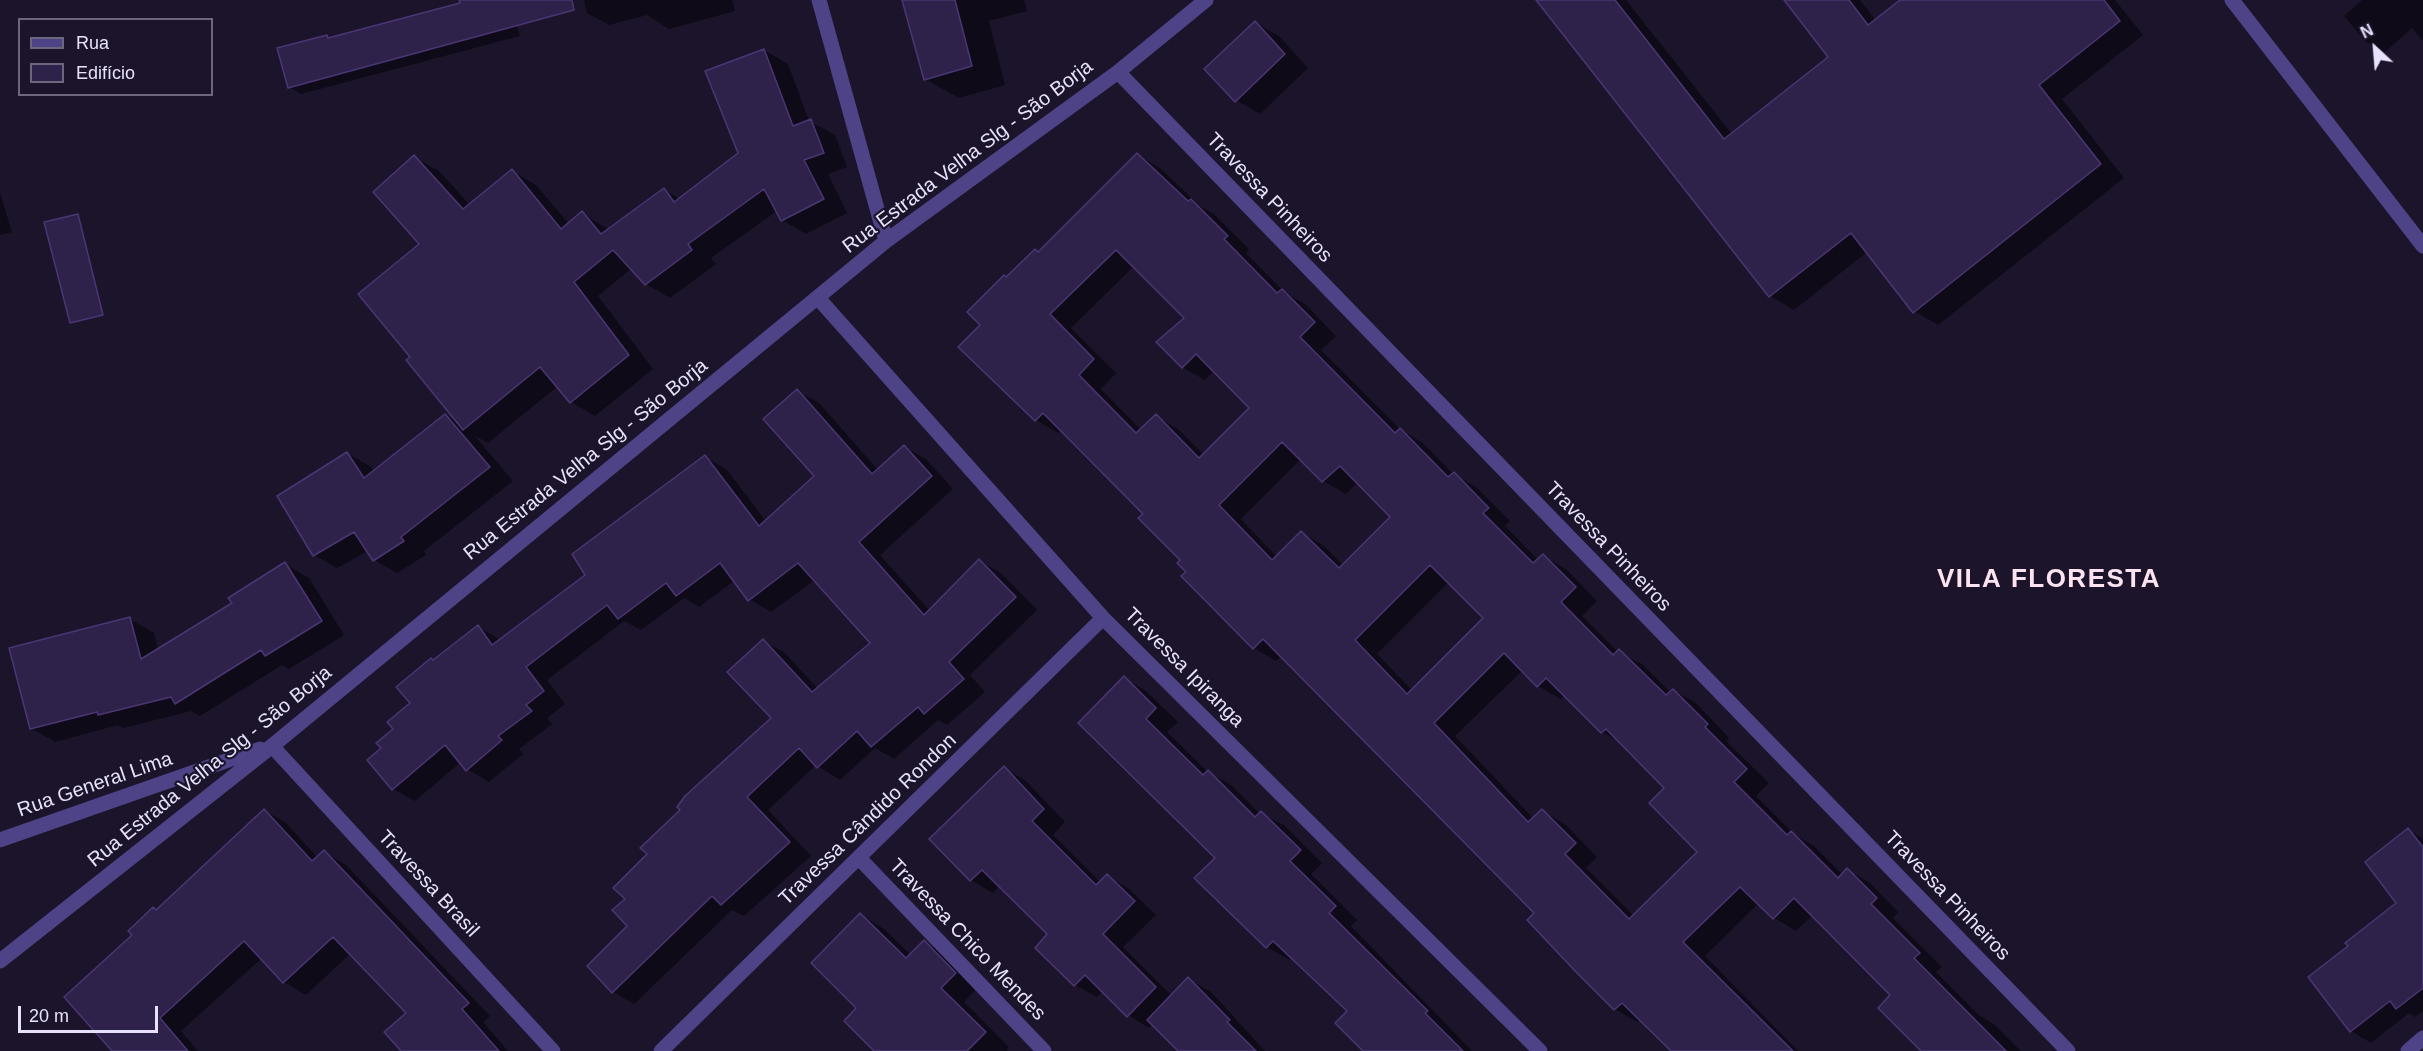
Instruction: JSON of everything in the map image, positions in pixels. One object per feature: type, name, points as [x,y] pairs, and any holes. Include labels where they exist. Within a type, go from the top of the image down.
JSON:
[{"type":"street","points":[[819,0],[886,241]]},
{"type":"street","name":"Rua Estrada Velha Slg - São Borja","points":[[0,961],[272,746],[886,241],[1118,72],[1206,0]]},
{"type":"street","points":[[2232,0],[2423,246]]},
{"type":"street","name":"Travessa Pinheiros","points":[[1118,72],[2061,1049]]},
{"type":"street","name":"Travessa Ipiranga","points":[[818,298],[1103,618],[1540,1051]]},
{"type":"street","name":"Travessa Cândido Rondon","points":[[661,1051],[860,859],[1103,618]]},
{"type":"street","name":"Rua General Lima","points":[[0,840],[272,746]]},
{"type":"street","name":"Travessa Brasil","points":[[272,746],[553,1051]]},
{"type":"street","name":"Travessa Chico Mendes","points":[[860,859],[1044,1051]]},
{"type":"street","points":[[2408,1051],[2423,1038]]},
{"type":"building","points":[[459,0],[572,0],[574,10],[288,88],[277,48],[327,35],[328,38],[460,3]]},
{"type":"building","points":[[902,0],[955,0],[972,66],[924,80]]},
{"type":"building","points":[[1536,0],[1615,0],[1724,139],[1828,57],[1784,0],[1849,0],[1868,25],[1900,0],[2104,0],[2120,21],[2039,85],[2101,164],[1913,313],[1851,233],[1769,297]]},
{"type":"building","points":[[1255,21],[1285,54],[1235,102],[1204,69]]},
{"type":"building","points":[[764,49],[793,126],[811,119],[824,153],[804,160],[824,199],[781,221],[764,189],[688,244],[692,250],[645,285],[613,250],[574,282],[629,355],[570,403],[540,367],[463,430],[406,360],[410,357],[358,294],[419,244],[373,192],[414,155],[463,209],[512,169],[561,229],[582,211],[601,234],[664,188],[674,202],[738,153],[705,71]]},
{"type":"building","points":[[1137,153],[1188,201],[1191,199],[1228,236],[1224,239],[1277,293],[1282,289],[1315,322],[1300,337],[1395,433],[1400,428],[1448,477],[1454,472],[1489,508],[1483,513],[1533,563],[1543,554],[1576,587],[1561,602],[1613,655],[1619,649],[1666,695],[1673,689],[1708,724],[1705,727],[1747,769],[1734,782],[1787,835],[1791,831],[1838,878],[1847,868],[1877,898],[1871,904],[1920,953],[1914,958],[2006,1051],[1921,1051],[1878,1008],[1890,995],[1794,898],[1773,919],[1740,887],[1683,942],[1793,1051],[1671,1051],[1622,1003],[1614,1010],[1527,920],[1534,913],[1263,639],[1253,649],[1181,576],[1186,572],[1177,563],[1180,560],[1138,518],[1143,514],[1043,413],[1035,421],[958,347],[980,325],[967,312],[1004,275],[1006,277],[1035,249],[1038,252]],"holes":[[[1116,250],[1184,318],[1156,342],[1182,368],[1196,354],[1249,408],[1199,458],[1156,414],[1136,433],[1079,375],[1094,359],[1050,314]],[[1282,442],[1322,482],[1340,466],[1390,517],[1339,568],[1301,531],[1272,560],[1219,505]],[[1430,565],[1483,618],[1407,694],[1355,640]],[[1504,653],[1537,687],[1546,678],[1601,733],[1606,729],[1664,788],[1649,803],[1697,852],[1629,919],[1565,854],[1576,843],[1542,809],[1528,822],[1434,723]]]},
{"type":"building","points":[[78,214],[103,315],[70,323],[44,222]]},
{"type":"building","points":[[797,389],[872,474],[904,445],[932,476],[859,542],[924,615],[979,559],[1016,597],[949,662],[964,679],[924,714],[918,707],[871,747],[857,731],[817,768],[799,748],[747,797],[790,842],[721,905],[712,896],[612,993],[587,966],[627,926],[612,910],[625,899],[613,888],[647,854],[640,848],[680,810],[677,807],[685,796],[771,718],[727,672],[763,639],[812,692],[870,643],[798,563],[748,601],[720,563],[676,596],[666,583],[618,619],[607,605],[526,667],[544,691],[526,705],[532,711],[498,736],[502,740],[466,771],[445,745],[392,790],[367,760],[381,748],[376,743],[393,729],[387,722],[410,703],[396,687],[431,658],[433,660],[478,625],[492,645],[585,575],[572,554],[705,455],[759,526],[814,476],[763,419]]},
{"type":"building","points":[[445,414],[490,467],[401,537],[404,541],[373,561],[354,532],[313,556],[277,496],[347,452],[364,478]]},
{"type":"building","points":[[285,562],[322,621],[265,656],[261,650],[175,704],[171,697],[30,729],[9,648],[130,617],[141,659],[232,603],[228,598]]},
{"type":"building","points":[[1124,676],[1156,708],[1146,719],[1203,775],[1208,770],[1255,817],[1261,811],[1301,850],[1290,861],[1336,906],[1329,913],[1428,1011],[1425,1013],[1463,1051],[1363,1051],[1335,1023],[1347,1011],[1273,941],[1266,948],[1194,878],[1215,858],[1078,723]]},
{"type":"building","points":[[1004,766],[1044,809],[1032,821],[1096,885],[1107,874],[1135,901],[1103,934],[1156,987],[1127,1017],[1085,975],[1074,986],[1035,948],[1047,934],[982,870],[970,881],[929,839]]},
{"type":"building","points":[[264,809],[312,861],[324,850],[469,1003],[462,1009],[499,1051],[401,1051],[384,1032],[406,1013],[333,937],[283,983],[244,941],[160,1018],[188,1051],[112,1051],[64,997],[132,935],[128,931],[153,907],[156,910]]},
{"type":"building","points":[[2408,828],[2423,847],[2423,988],[2396,1009],[2390,1001],[2350,1032],[2308,977],[2348,946],[2345,943],[2396,903],[2365,862]]},
{"type":"building","points":[[860,913],[906,958],[924,940],[956,973],[941,988],[986,1032],[967,1051],[874,1051],[844,1021],[856,1008],[811,963]]},
{"type":"building","points":[[1188,977],[1230,1020],[1227,1022],[1256,1051],[1178,1051],[1147,1020]]},
{"type":"district","name":"VILA FLORESTA","points":[[2049,580]]}]
